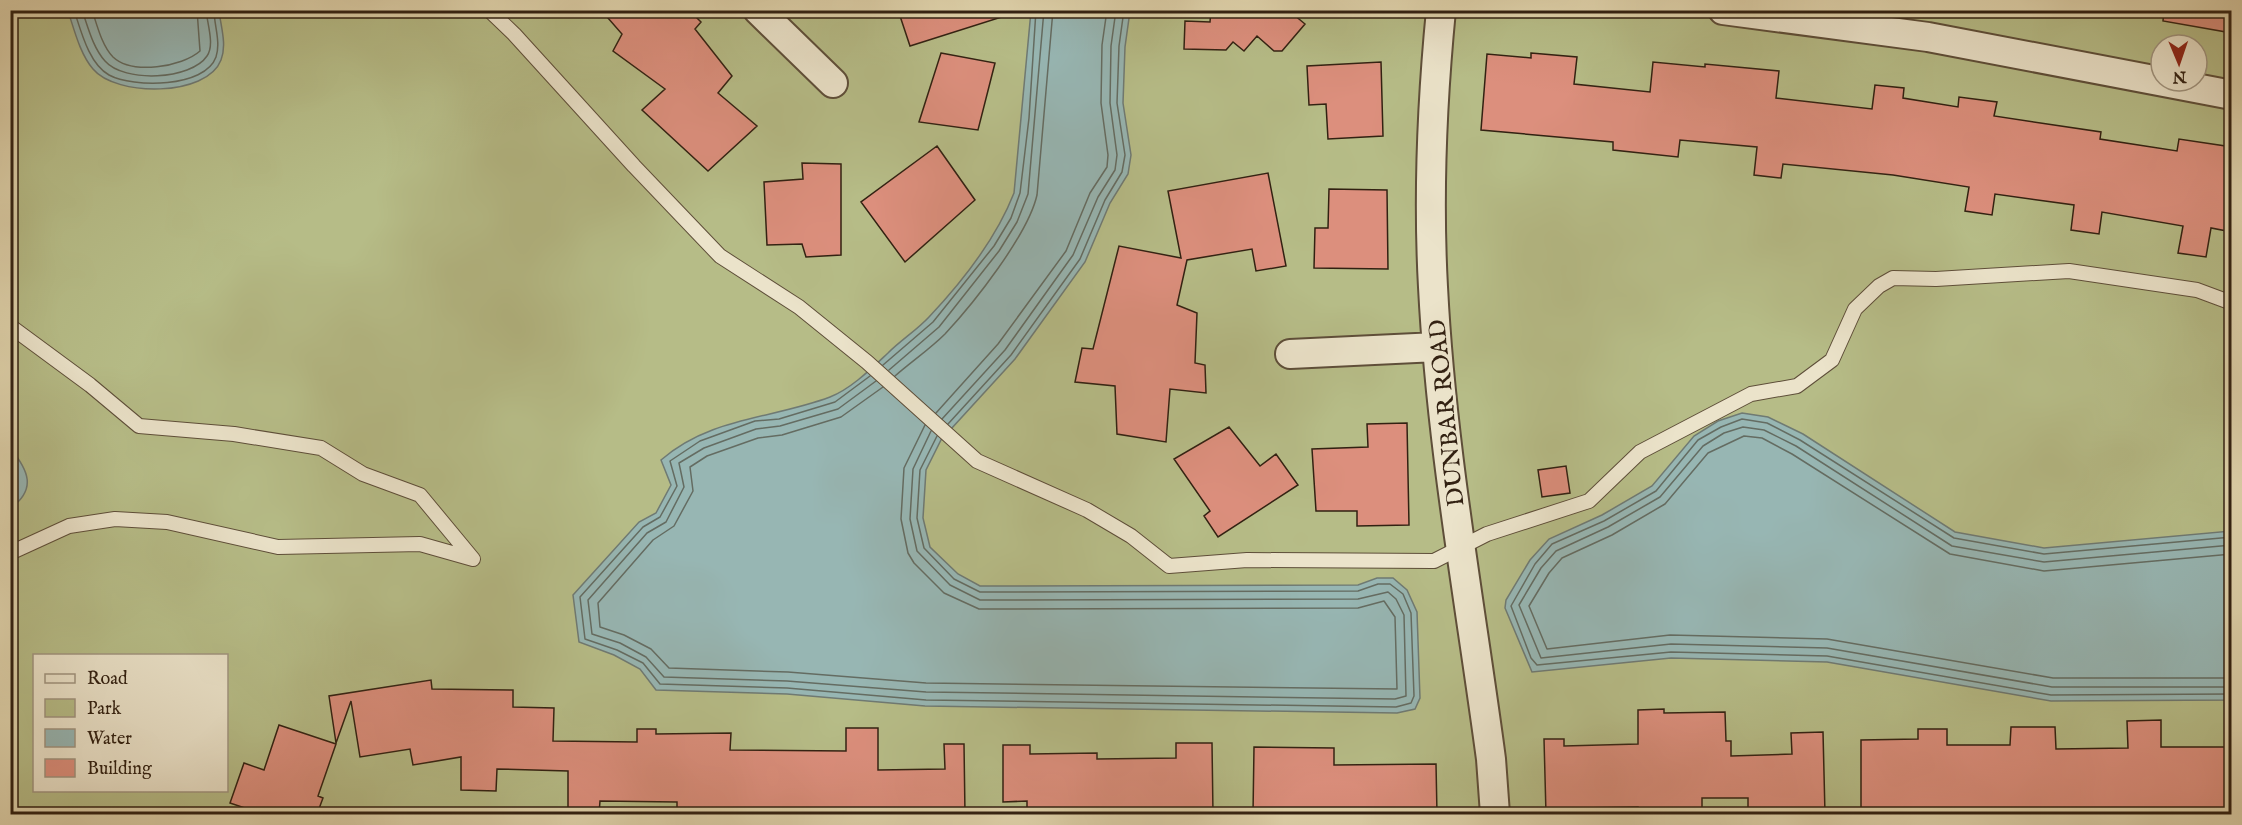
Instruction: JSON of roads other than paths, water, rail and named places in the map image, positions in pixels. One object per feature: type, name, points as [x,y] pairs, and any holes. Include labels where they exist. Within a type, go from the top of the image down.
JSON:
[{"type":"street","points":[[758,10],[833,83]]},
{"type":"street","name":"DUNBAR ROAD","points":[[1441,10],[1435,70],[1431,184],[1437,347],[1491,759],[1495,814]]},
{"type":"street","points":[[1723,10],[1928,37],[2232,95]]},
{"type":"street","points":[[1290,354],[1437,347]]},
{"type":"lane","points":[[489,10],[720,256],[800,307],[867,362],[977,461],[1087,510],[1131,536],[1169,566],[1247,560],[1434,561],[1524,520],[1588,501],[1640,452],[1750,394],[1797,386],[1832,360],[1855,309],[1879,286],[1893,278],[1936,279],[2070,271],[2197,290],[2232,303]]},
{"type":"lane","points":[[10,326],[90,385],[139,426],[234,434],[321,448],[363,474],[420,495],[472,559],[420,544],[278,547],[167,522],[115,519],[69,526],[10,553]]},
{"type":"water","points":[[68,11],[219,11],[224,42],[223,54],[212,72],[198,81],[160,89],[121,85],[105,78],[88,63]]},
{"type":"water","points":[[1031,11],[1130,11],[1125,47],[1123,103],[1131,155],[1128,174],[1110,203],[1085,262],[1015,359],[941,440],[926,470],[923,518],[930,547],[958,574],[980,586],[1358,585],[1377,578],[1393,578],[1407,590],[1417,612],[1420,698],[1415,709],[1397,713],[925,706],[787,694],[656,690],[640,669],[614,655],[579,642],[573,595],[639,522],[656,513],[671,485],[661,460],[700,435],[721,427],[808,404],[846,389],[924,322],[978,259],[998,227],[1014,193]]},
{"type":"water","points":[[1742,413],[1768,417],[1803,434],[1955,532],[2044,548],[2231,531],[2231,700],[2051,701],[1827,662],[1671,658],[1532,672],[1505,608],[1506,600],[1530,560],[1549,539],[1602,515],[1652,486],[1694,436],[1718,421]]},
{"type":"water","points":[[11,449],[22,464],[27,487],[19,501],[11,508]]}]
